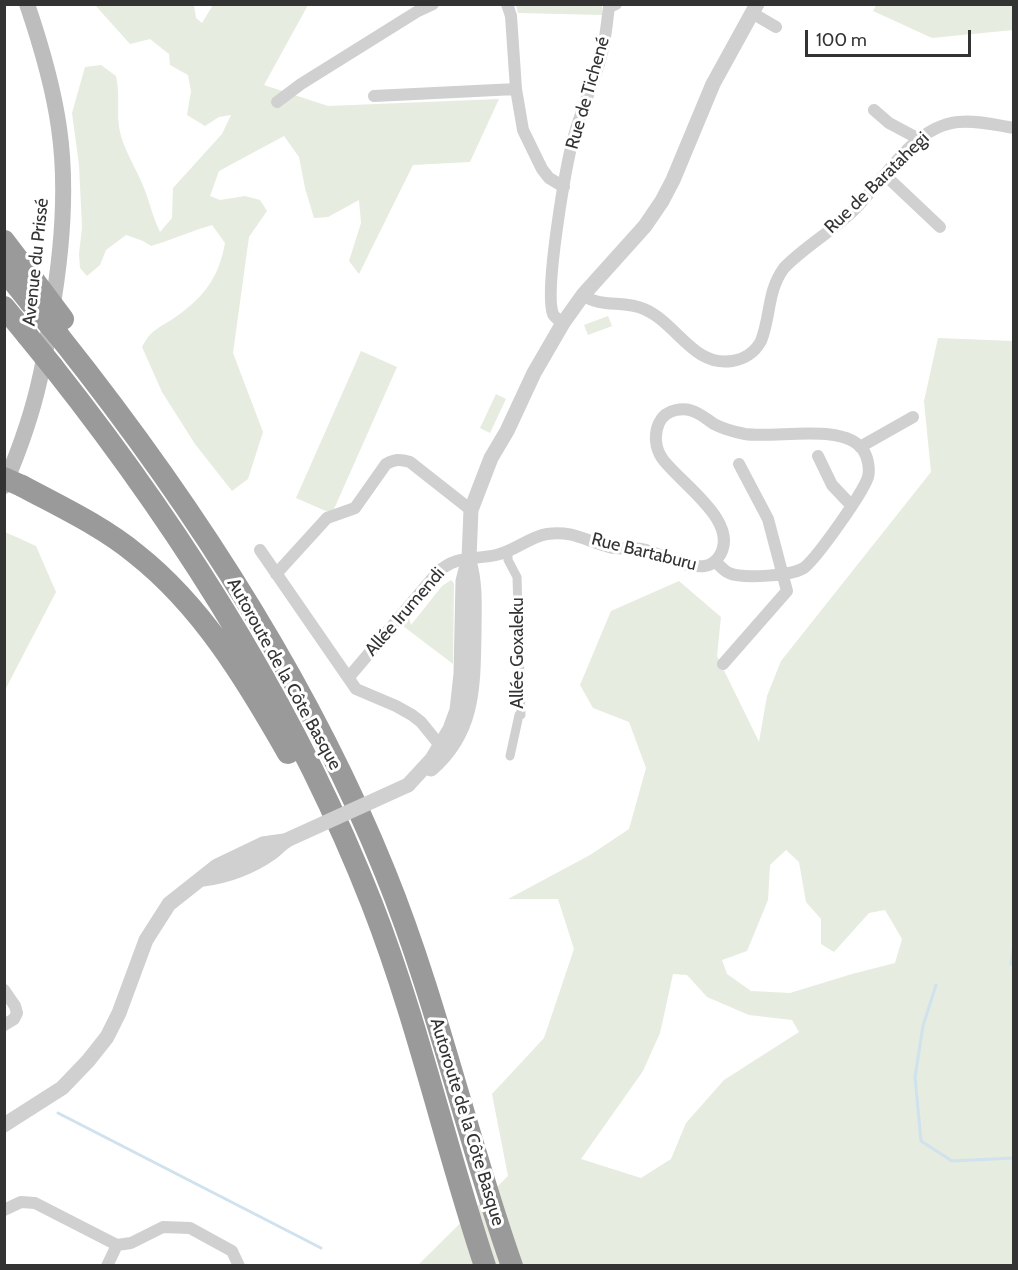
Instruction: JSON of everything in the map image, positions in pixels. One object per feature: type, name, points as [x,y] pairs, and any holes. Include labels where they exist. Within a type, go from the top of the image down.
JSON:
[{"type":"highway","points":[[4,241],[33,279],[61,328]]},
{"type":"highway","name":"Autoroute de la Côte Basque","points":[[4,270],[30,302],[61,328],[118,413],[171,485],[243,598],[293,683],[334,760],[384,870],[415,952],[512,1266]]},
{"type":"highway","name":"Autoroute de la Côte Basque","points":[[4,307],[94,419],[151,498],[259,670],[323,788],[372,905],[416,1033],[465,1205],[485,1266]]},
{"type":"highway","points":[[10,483],[80,517],[117,540],[169,583],[212,632],[288,753],[323,788]]},
{"type":"main road","name":"Avenue du Prissé","points":[[10,483],[41,377],[58,276],[62,234],[63,188],[59,129],[48,69],[27,4]]},
{"type":"street","points":[[277,102],[330,66],[433,4]]},
{"type":"street","points":[[507,4],[511,16],[516,89],[523,130],[542,169],[549,178],[564,186]]},
{"type":"street","name":"Rue de Tichené","points":[[563,322],[553,313],[551,299],[553,260],[564,186],[574,137],[603,50],[612,5]]},
{"type":"street","points":[[4,1125],[55,1094],[88,1061],[107,1037],[154,925],[170,904],[186,889],[203,879],[221,876],[276,844],[413,781],[446,757],[448,743],[464,723],[470,702],[473,680],[475,580],[469,558],[471,510],[491,458],[563,322],[583,295],[645,226],[662,201],[713,84],[755,9],[776,27]]},
{"type":"street","points":[[374,96],[516,89]]},
{"type":"street","points":[[874,110],[889,123],[919,139]]},
{"type":"street","name":"Rue de Baratahegi","points":[[583,295],[595,302],[621,303],[642,308],[662,318],[689,346],[711,360],[726,362],[744,357],[757,348],[761,341],[771,294],[784,268],[842,222],[919,139],[936,128],[957,122],[1014,128]]},
{"type":"street","points":[[885,175],[940,227]]},
{"type":"street","name":"Rue Bartaburu","points":[[469,558],[508,552],[532,539],[546,534],[561,533],[578,535],[616,549],[639,548],[695,566],[706,566],[715,561],[722,552],[723,540],[720,527],[703,499],[673,472],[661,456],[657,446],[655,437],[658,424],[663,416],[671,412],[685,409],[692,411],[715,425],[742,434],[760,436],[837,435],[854,441],[860,447],[868,459],[868,477],[826,542],[804,568],[793,573],[737,575],[728,573],[715,561]]},
{"type":"street","points":[[860,447],[914,417]]},
{"type":"street","points":[[818,456],[832,485],[851,505]]},
{"type":"street","points":[[276,574],[327,518],[355,508],[386,464],[393,460],[400,459],[410,462],[471,510]]},
{"type":"street","points":[[723,664],[786,591],[768,519],[739,464]]},
{"type":"street","points":[[260,550],[356,689],[396,706],[422,722],[448,743]]},
{"type":"street","name":"Allée Goxaleku","points":[[508,552],[508,560],[518,577],[521,715],[519,715],[510,756]]},
{"type":"street","name":"Allée Irumendi","points":[[349,678],[446,564],[469,558]]},
{"type":"street","points":[[4,990],[17,1013],[4,1025]]},
{"type":"street","points":[[4,1210],[21,1202],[35,1203],[117,1245],[131,1243],[163,1227],[190,1228],[232,1251],[239,1266]]},
{"type":"street","points":[[107,1266],[117,1245]]},
{"type":"shaded area","points":[[95,5],[194,5],[196,18],[202,23],[213,5],[308,5],[264,85],[328,106],[499,99],[470,162],[413,165],[359,274],[349,261],[361,223],[359,200],[328,217],[314,218],[299,157],[284,136],[219,171],[210,196],[220,200],[245,196],[260,200],[267,211],[249,237],[233,353],[263,432],[248,479],[232,491],[195,444],[162,392],[142,347],[153,332],[187,309],[202,294],[219,266],[225,243],[212,225],[151,246],[126,235],[106,250],[100,265],[87,276],[80,268],[82,227],[79,165],[72,113],[85,67],[101,65],[116,76],[118,121],[121,135],[160,232],[172,218],[173,188],[222,134],[231,115],[219,117],[205,126],[187,115],[191,91],[188,75],[170,65],[169,54],[150,39],[130,44]]},
{"type":"shaded area","points":[[516,5],[602,5],[602,15],[518,13]]},
{"type":"shaded area","points":[[876,5],[1013,5],[1013,30],[932,38],[873,11]]},
{"type":"shaded area","points":[[608,316],[612,326],[588,335],[584,325]]},
{"type":"shaded area","points":[[938,338],[1013,341],[1013,1265],[417,1266],[508,1176],[492,1094],[544,1038],[574,949],[558,899],[508,899],[590,855],[629,829],[646,768],[629,722],[593,708],[580,685],[611,611],[679,581],[721,617],[717,656],[759,742],[767,696],[781,661],[931,472],[924,401]],"holes":[[[786,850],[799,862],[806,902],[821,919],[821,944],[834,952],[869,913],[885,910],[902,939],[895,963],[790,993],[751,991],[727,974],[722,960],[747,951],[768,900],[770,865]],[[673,974],[687,975],[707,997],[749,1015],[792,1020],[799,1032],[724,1080],[686,1123],[671,1159],[641,1178],[581,1159],[643,1071],[660,1033]]]},
{"type":"shaded area","points":[[361,351],[397,367],[334,509],[328,512],[296,498]]},
{"type":"shaded area","points":[[496,394],[506,399],[490,433],[480,428]]},
{"type":"shaded area","points":[[5,532],[36,546],[56,592],[5,690]]},
{"type":"shaded area","points":[[451,580],[454,583],[453,664],[403,626],[401,622],[408,614],[411,625],[442,586]]},
{"type":"waterway","points":[[1014,946],[1011,964],[1014,964]]},
{"type":"waterway","points":[[936,985],[923,1026],[915,1077],[921,1141],[952,1161],[1014,1158]]},
{"type":"waterway","points":[[58,1113],[321,1248]]}]
